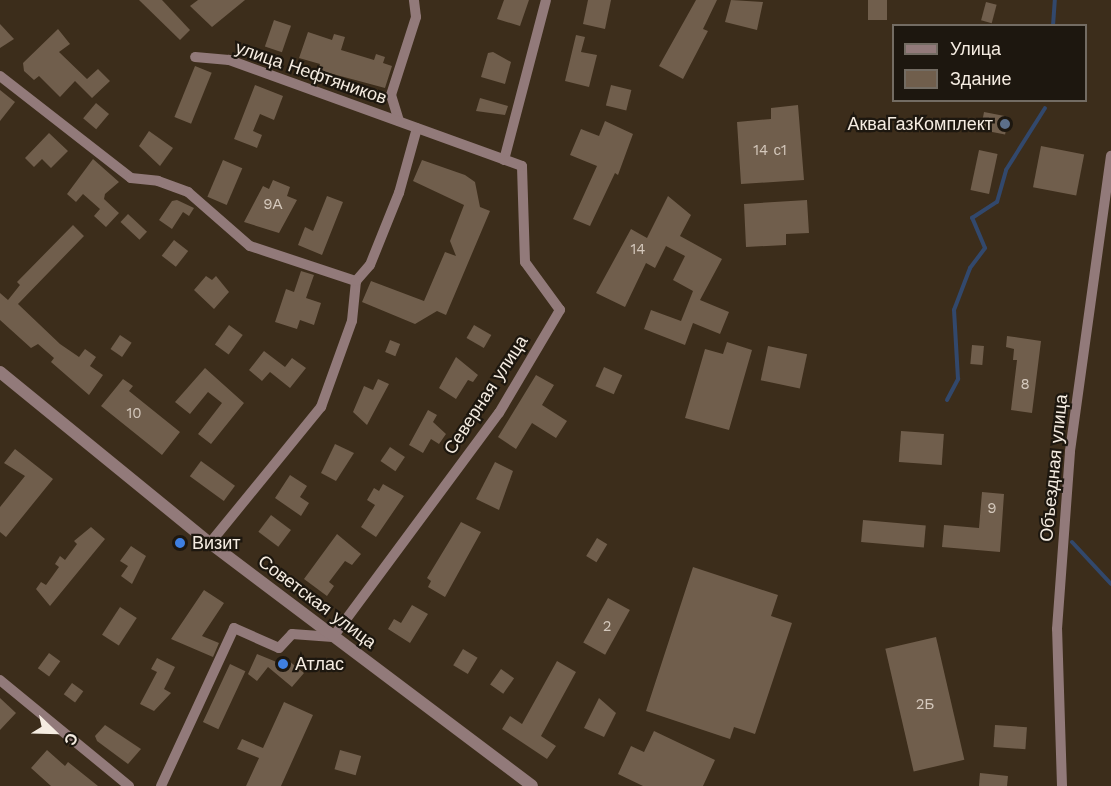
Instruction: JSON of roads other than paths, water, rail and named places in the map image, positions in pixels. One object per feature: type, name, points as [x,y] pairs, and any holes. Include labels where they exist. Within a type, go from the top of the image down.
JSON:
[{"type":"street","name":"улица Нефтяников","points":[[399,120],[391,95],[416,17],[414,0]]},
{"type":"street","points":[[504,160],[546,0]]},
{"type":"street","name":"улица Нефтяников","points":[[195,57],[229,60],[399,120]]},
{"type":"street","points":[[0,76],[131,178],[158,181],[188,192],[250,246],[356,281]]},
{"type":"street","name":"Северная улица","points":[[333,637],[499,413],[560,310],[525,262],[522,166],[399,120]]},
{"type":"street","points":[[210,543],[321,407],[352,321],[356,281],[370,265],[399,193],[417,128]]},
{"type":"street","name":"Объездная улица","points":[[1062,786],[1057,629],[1070,451],[1111,156]]},
{"type":"street","name":"Советская улица","points":[[0,372],[210,543],[532,786]]},
{"type":"street","points":[[161,786],[234,628],[279,648],[292,634],[333,637]]},
{"type":"street","points":[[0,680],[129,786]]},
{"type":"waterway","points":[[1053,24],[1055,0]]},
{"type":"waterway","points":[[947,400],[958,379],[954,310],[970,268],[985,248],[972,218],[997,202],[1006,170],[1045,108]]},
{"type":"waterway","points":[[1072,542],[1111,584]]},
{"type":"place","name":"АкваГазКомплект","points":[[1005,124]]},
{"type":"place","name":"Визит","points":[[180,543]]},
{"type":"place","name":"Атлас","points":[[283,664]]}]
